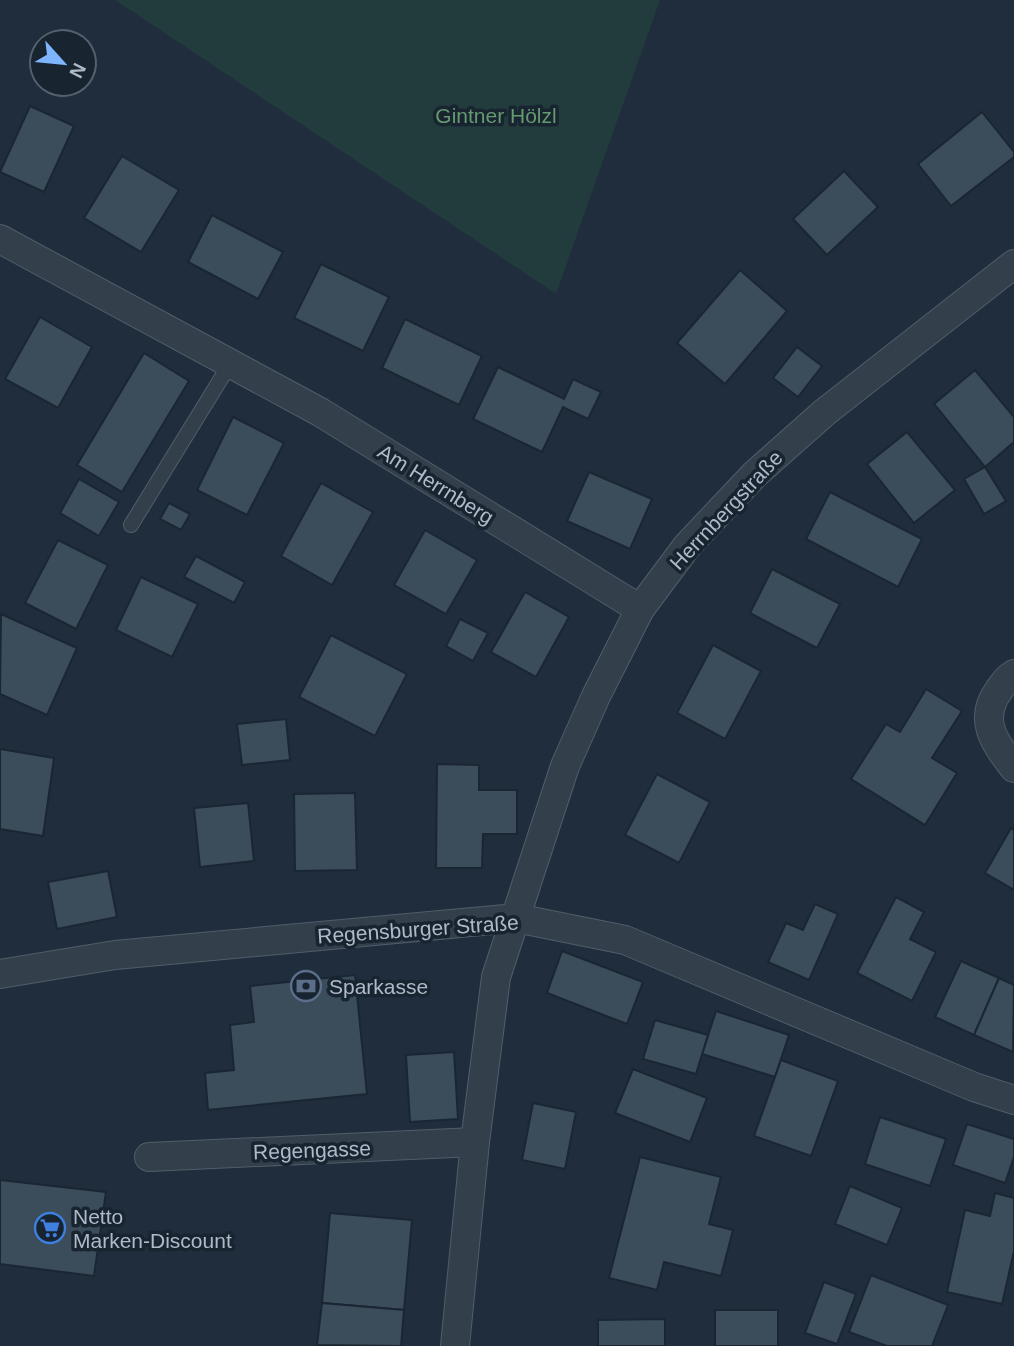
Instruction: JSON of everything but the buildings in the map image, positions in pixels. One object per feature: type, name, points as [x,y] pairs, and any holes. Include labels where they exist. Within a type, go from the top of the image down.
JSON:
[{"type":"street","name":"Am Herrnberg","points":[[0,239],[320,412],[640,609]]},
{"type":"street","name":"Herrnbergstraße","points":[[516,918],[565,766],[596,696],[640,609],[687,546],[754,475],[825,412],[1014,264]]},
{"type":"street","points":[[1014,674],[1007,678],[992,699],[988,722],[997,744],[1014,768]]},
{"type":"street","name":"Regensburger Straße","points":[[0,974],[115,955],[516,918],[625,940],[974,1087],[1014,1100]]},
{"type":"street","points":[[455,1346],[475,1142],[496,977],[516,918]]},
{"type":"street","name":"Regengasse","points":[[149,1157],[475,1142]]},
{"type":"lane","points":[[131,525],[230,364]]},
{"type":"green space","name":"Gintner Hölzl","points":[[115,0],[660,0],[556,294]]},
{"type":"place","name":"Sparkasse","points":[[306,986]]},
{"type":"place","name":"Netto Marken-Discount","points":[[50,1228]]}]
